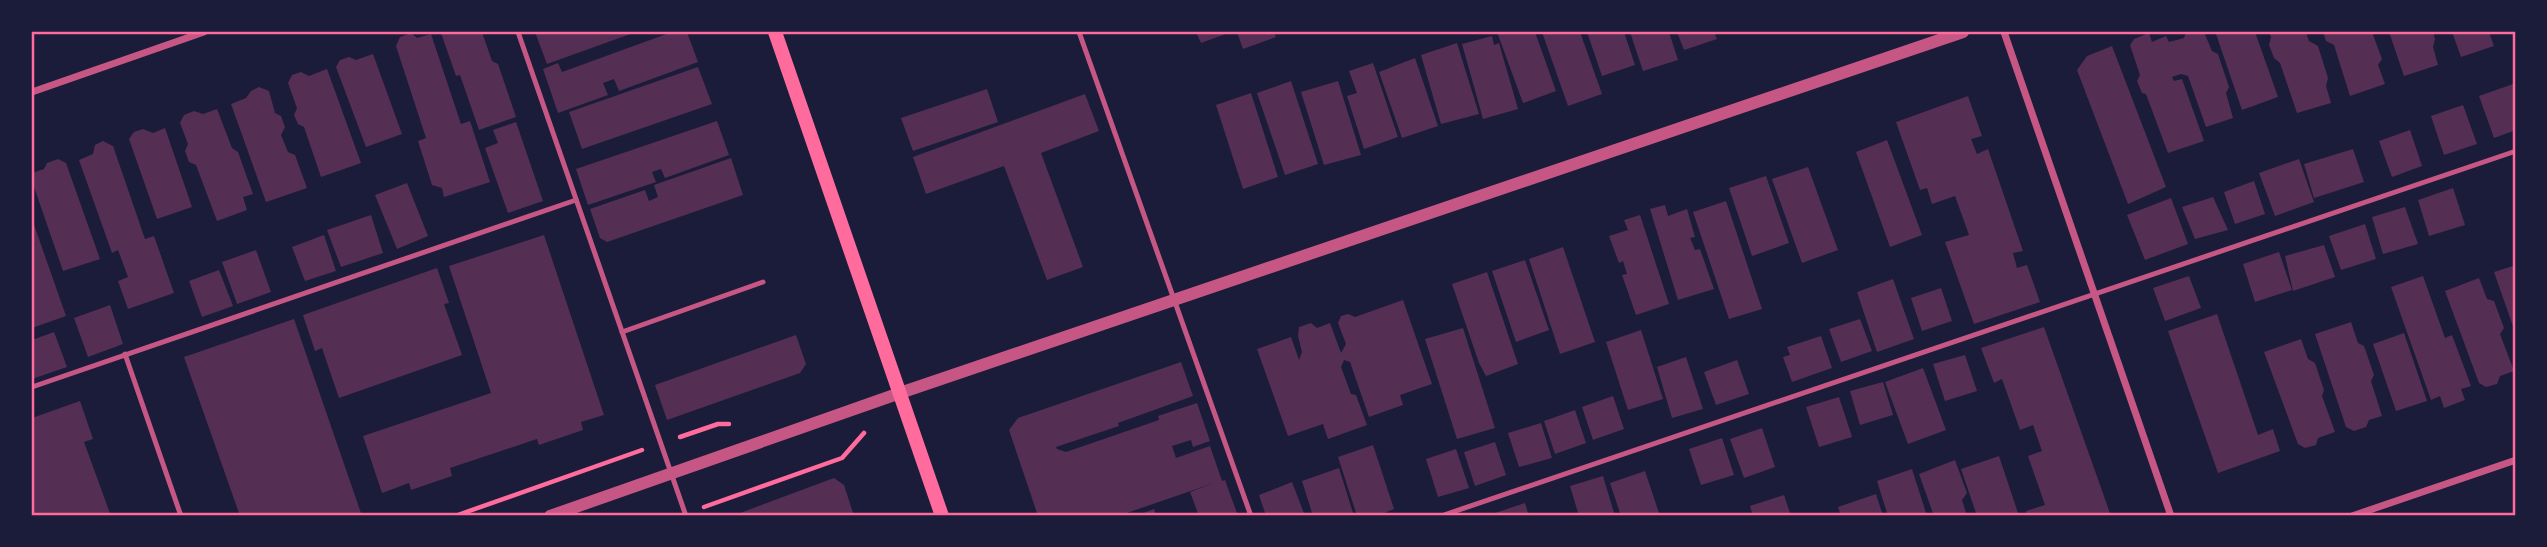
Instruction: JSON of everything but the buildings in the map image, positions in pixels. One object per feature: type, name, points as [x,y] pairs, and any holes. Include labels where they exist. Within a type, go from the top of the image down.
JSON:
[{"type":"main road","points":[[775,32],[942,516]]},
{"type":"street","points":[[32,92],[204,32]]},
{"type":"street","points":[[550,516],[900,393],[1963,32]]},
{"type":"street","points":[[2004,32],[2171,516]]},
{"type":"street","points":[[2352,516],[2515,460]]},
{"type":"lane","points":[[517,32],[685,515]]},
{"type":"lane","points":[[1079,32],[1251,516]]},
{"type":"lane","points":[[1441,516],[2515,151]]},
{"type":"lane","points":[[32,387],[576,200]]},
{"type":"lane","points":[[622,332],[763,282]]},
{"type":"lane","points":[[125,355],[181,516]]},
{"type":"path","points":[[685,515],[842,458],[867,430]]}]
